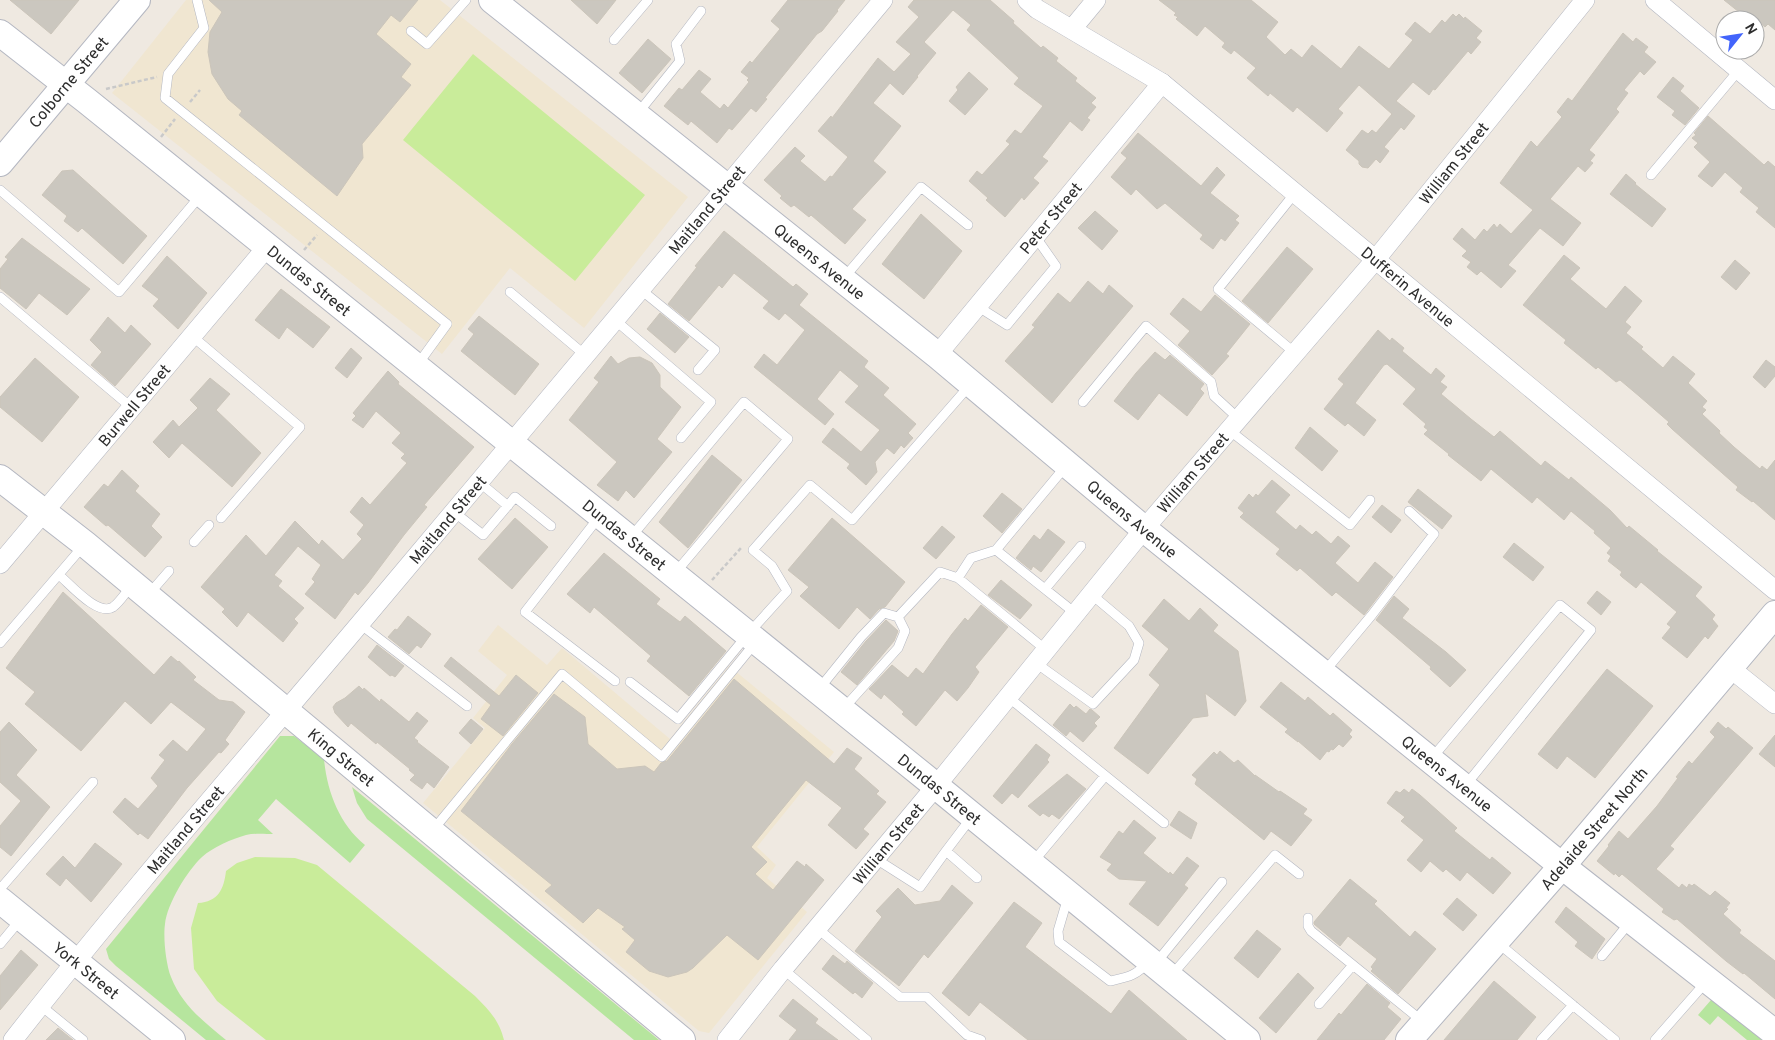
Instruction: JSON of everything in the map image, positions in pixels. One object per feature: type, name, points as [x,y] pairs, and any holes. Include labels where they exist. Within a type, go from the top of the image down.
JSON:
[{"type":"main road","name":"Queens Avenue","points":[[492,0],[972,383],[1144,529],[1430,760],[1775,1033]]},
{"type":"main road","name":"Colborne Street","points":[[0,163],[67,85],[135,1]]},
{"type":"main road","name":"Dundas Street","points":[[0,33],[753,637],[1247,1040]]},
{"type":"main road","name":"King Street","points":[[0,478],[85,544],[682,1040]]},
{"type":"main road","name":"Adelaide Street North","points":[[1417,1031],[1562,866],[1775,614]]},
{"type":"main road","name":"York Street","points":[[0,900],[75,961],[164,1038]]},
{"type":"street","name":"Maitland Street","points":[[13,1040],[75,961],[883,0]]},
{"type":"street","name":"Dufferin Avenue","points":[[1027,0],[1037,8],[1162,83],[1775,590]]},
{"type":"street","points":[[1072,29],[1096,0]]},
{"type":"street","name":"William Street","points":[[727,1040],[783,969],[936,786],[1144,529],[1376,259],[1585,0]]},
{"type":"street","points":[[1655,0],[1775,100]]},
{"type":"street","name":"Peter Street","points":[[937,355],[1162,83]]},
{"type":"street","name":"Burwell Street","points":[[0,564],[268,247]]},
{"type":"street","points":[[1730,668],[1775,704]]},
{"type":"lane","points":[[197,0],[204,28],[168,74],[165,98],[446,324],[416,366]]},
{"type":"lane","points":[[411,31],[428,44],[466,0]]},
{"type":"lane","points":[[614,40],[648,0]]},
{"type":"lane","points":[[636,115],[680,60],[676,44],[701,11]]},
{"type":"lane","points":[[1651,176],[1739,70]]},
{"type":"lane","points":[[843,280],[921,187],[968,225]]},
{"type":"lane","points":[[0,190],[119,292],[202,194]]},
{"type":"lane","points":[[1295,193],[1218,289],[1295,354]]},
{"type":"lane","points":[[977,306],[1007,325],[1056,266],[1035,236]]},
{"type":"lane","points":[[640,289],[715,350],[698,370]]},
{"type":"lane","points":[[510,292],[585,356]]},
{"type":"lane","points":[[0,297],[132,408]]},
{"type":"lane","points":[[614,320],[711,402],[681,438]]},
{"type":"lane","points":[[1083,402],[1146,326],[1211,382],[1214,396],[1234,424],[1350,525],[1370,500]]},
{"type":"lane","points":[[192,336],[300,427],[221,518]]},
{"type":"lane","points":[[431,832],[562,674],[662,756],[787,591],[772,566],[753,550],[810,485],[852,520],[972,383]]},
{"type":"lane","points":[[630,539],[744,402],[788,439],[674,574]]},
{"type":"lane","points":[[958,578],[971,558],[996,550],[1067,465]]},
{"type":"lane","points":[[479,482],[508,506]]},
{"type":"lane","points":[[454,512],[483,535],[514,497],[551,526]]},
{"type":"lane","points":[[1323,673],[1371,616],[1434,534],[1408,511]]},
{"type":"lane","points":[[601,515],[525,612],[615,681]]},
{"type":"lane","points":[[194,542],[209,525]]},
{"type":"lane","points":[[0,643],[85,544]]},
{"type":"lane","points":[[1045,589],[1081,546]]},
{"type":"lane","points":[[996,550],[1076,614]]},
{"type":"lane","points":[[59,575],[96,607],[105,609],[113,607],[169,571]]},
{"type":"lane","points":[[898,617],[940,572],[958,578],[1093,704],[1134,660],[1139,643],[1129,626],[1091,594]]},
{"type":"lane","points":[[1430,760],[1560,605],[1591,630],[1464,787]]},
{"type":"lane","points":[[818,691],[884,613],[898,617],[905,631],[898,648],[842,710]]},
{"type":"lane","points":[[360,624],[467,706]]},
{"type":"lane","points":[[630,682],[678,719],[753,637]]},
{"type":"lane","points":[[1008,697],[1164,823]]},
{"type":"lane","points":[[1032,864],[1105,776]]},
{"type":"lane","points":[[0,889],[93,782]]},
{"type":"lane","points":[[876,859],[920,887],[972,815]]},
{"type":"lane","points":[[946,851],[977,878]]},
{"type":"lane","points":[[1069,894],[1058,931],[1059,942],[1110,981],[1130,977],[1141,970],[1159,967],[1275,855],[1299,874]]},
{"type":"lane","points":[[1159,967],[1222,882]]},
{"type":"lane","points":[[0,944],[22,918]]},
{"type":"lane","points":[[1308,918],[1308,926],[1311,931],[1353,965],[1417,1031]]},
{"type":"lane","points":[[1602,956],[1632,920]]},
{"type":"lane","points":[[818,929],[900,997],[927,997],[967,1035],[981,1040]]},
{"type":"lane","points":[[1496,941],[1615,1040]]},
{"type":"lane","points":[[1319,1004],[1353,965]]},
{"type":"lane","points":[[783,969],[867,1040]]},
{"type":"lane","points":[[1655,1040],[1708,980]]},
{"type":"lane","points":[[40,1004],[83,1040]]},
{"type":"lane","points":[[1541,1040],[1573,1005]]},
{"type":"path","points":[[121,86],[168,74]]},
{"type":"path","points":[[291,266],[324,226]]},
{"type":"path","points":[[700,595],[740,547],[753,550]]},
{"type":"shaded area","points":[[186,0],[440,0],[688,197],[584,328],[510,268],[442,354],[112,93]]},
{"type":"shaded area","points":[[498,625],[547,665],[562,648],[670,739],[729,666],[834,752],[757,847],[776,865],[767,878],[807,912],[709,1033],[699,1031],[423,803],[485,728],[473,718],[507,675],[478,651]]},
{"type":"green space","points":[[473,54],[645,195],[575,281],[403,140]]},
{"type":"green space","points":[[280,736],[294,736],[324,759],[331,795],[341,817],[356,837],[365,845],[350,863],[276,799],[258,820],[273,834],[249,834],[235,839],[212,850],[196,863],[184,879],[174,898],[164,930],[169,972],[181,996],[194,1012],[226,1040],[206,1040],[116,966],[109,959],[106,949]]},
{"type":"green space","points":[[352,787],[659,1040],[634,1040],[367,819],[357,803]]},
{"type":"green space","points":[[255,857],[295,858],[317,865],[475,996],[493,1016],[504,1040],[266,1040],[217,1001],[194,969],[191,928],[198,903],[211,900],[219,893],[224,883],[226,871],[237,863]]},
{"type":"green space","points":[[1711,1000],[1714,1000],[1769,1040],[1747,1040],[1718,1016],[1710,1025],[1698,1015]]},
{"type":"building","points":[[10,0],[79,0],[51,34]]},
{"type":"building","points":[[209,0],[418,0],[400,22],[391,15],[376,34],[411,64],[401,77],[411,85],[362,144],[363,158],[337,196],[239,115],[242,111],[228,99],[212,74],[208,52],[210,32],[222,12]]},
{"type":"building","points":[[571,0],[616,0],[597,24]]},
{"type":"building","points":[[788,0],[845,0],[822,31],[817,34],[765,98],[767,99],[756,112],[751,108],[732,130],[729,128],[717,143],[691,121],[688,125],[664,106],[679,88],[682,90],[699,70],[711,79],[700,92],[720,109],[724,104],[728,108],[749,82],[747,80],[749,78],[741,72],[750,61],[752,63],[780,29],[771,21]]},
{"type":"building","points":[[914,0],[990,0],[1041,48],[1043,46],[1058,58],[1056,61],[1077,78],[1075,81],[1096,98],[1091,103],[1096,107],[1087,118],[1090,120],[1082,131],[1070,121],[1042,157],[1048,161],[1033,178],[1039,183],[1024,200],[1022,197],[1005,217],[969,181],[977,171],[982,175],[1010,144],[1006,141],[1015,130],[1021,134],[1043,106],[1014,84],[1019,78],[967,30],[971,25],[953,10],[924,42],[936,53],[903,95],[890,83],[873,103],[901,126],[873,161],[886,172],[852,209],[866,220],[845,244],[811,215],[809,217],[794,205],[791,207],[764,180],[795,147],[805,156],[800,161],[825,182],[830,176],[832,177],[848,157],[818,131],[831,116],[832,118],[878,58],[894,72],[911,54],[896,42],[919,17],[908,7]]},
{"type":"building","points":[[1159,0],[1251,0],[1278,22],[1266,37],[1285,55],[1291,49],[1302,58],[1312,45],[1341,69],[1359,46],[1389,69],[1413,40],[1405,34],[1415,22],[1430,34],[1442,20],[1445,23],[1453,14],[1456,17],[1459,14],[1464,19],[1465,17],[1482,31],[1476,38],[1481,42],[1471,54],[1468,51],[1429,95],[1413,82],[1396,101],[1415,116],[1404,130],[1401,127],[1384,147],[1389,151],[1380,163],[1376,159],[1368,168],[1362,167],[1359,161],[1346,150],[1362,130],[1368,134],[1372,130],[1376,133],[1392,114],[1359,85],[1338,109],[1343,113],[1327,132],[1297,107],[1293,112],[1270,93],[1268,96],[1247,78],[1256,68],[1234,50],[1231,54],[1222,47],[1225,43],[1205,26],[1197,36],[1176,19],[1178,17],[1174,15],[1176,13]]},
{"type":"building","points":[[1724,0],[1775,0],[1775,30],[1768,24],[1765,27],[1765,10],[1736,10]]},
{"type":"building","points":[[1623,33],[1633,42],[1636,38],[1648,47],[1644,52],[1656,62],[1644,75],[1640,71],[1624,90],[1628,93],[1616,109],[1619,112],[1589,150],[1595,155],[1590,161],[1593,163],[1585,172],[1578,166],[1550,199],[1581,223],[1563,246],[1540,228],[1508,265],[1516,271],[1501,288],[1481,271],[1477,275],[1467,267],[1471,262],[1462,256],[1467,251],[1453,239],[1462,228],[1475,240],[1484,229],[1487,232],[1494,224],[1497,228],[1500,224],[1511,234],[1533,210],[1500,183],[1531,141],[1537,147],[1562,117],[1557,112],[1568,98],[1572,101]]},
{"type":"building","points":[[648,39],[671,59],[642,93],[619,73]]},
{"type":"building","points":[[969,72],[988,89],[965,115],[949,101],[958,90],[956,87]]},
{"type":"building","points":[[1673,77],[1684,86],[1680,91],[1699,108],[1685,125],[1672,115],[1675,111],[1657,97]]},
{"type":"building","points":[[1708,116],[1764,165],[1768,161],[1775,167],[1775,228],[1756,212],[1759,208],[1740,192],[1743,188],[1725,172],[1712,187],[1698,176],[1710,162],[1694,147],[1698,143],[1692,138]]},
{"type":"building","points":[[1138,133],[1201,186],[1217,167],[1225,175],[1210,193],[1239,216],[1235,220],[1239,223],[1225,241],[1221,238],[1213,249],[1200,239],[1203,235],[1165,203],[1157,209],[1136,189],[1131,195],[1111,177],[1127,158],[1121,153]]},
{"type":"building","points":[[73,170],[147,236],[123,264],[82,228],[78,232],[64,221],[67,216],[42,195],[62,171]]},
{"type":"building","points":[[1626,174],[1635,184],[1666,209],[1652,227],[1610,194]]},
{"type":"building","points":[[1095,211],[1118,231],[1102,250],[1078,228]]},
{"type":"building","points":[[921,214],[962,251],[924,299],[882,264]]},
{"type":"building","points":[[724,231],[793,287],[796,284],[808,294],[799,305],[868,361],[864,367],[889,388],[883,395],[916,424],[908,433],[913,438],[904,448],[901,445],[894,454],[887,448],[875,462],[877,472],[866,485],[847,468],[850,464],[822,442],[833,428],[861,452],[880,430],[845,402],[859,386],[840,370],[817,399],[834,414],[825,425],[754,367],[764,354],[777,365],[805,330],[785,313],[779,320],[763,308],[769,301],[734,273],[722,288],[719,285],[689,321],[668,304],[697,267],[695,266]]},
{"type":"building","points":[[22,238],[90,289],[67,315],[39,293],[26,309],[0,288],[0,269],[8,259],[5,257]]},
{"type":"building","points":[[1287,247],[1313,269],[1268,323],[1242,301]]},
{"type":"building","points":[[1564,255],[1580,268],[1570,279],[1606,309],[1625,286],[1642,301],[1625,322],[1631,327],[1626,333],[1643,347],[1641,349],[1663,368],[1673,356],[1695,374],[1688,383],[1707,401],[1702,407],[1706,410],[1702,414],[1734,447],[1760,469],[1762,466],[1767,470],[1775,460],[1775,520],[1753,501],[1736,490],[1738,487],[1672,429],[1667,424],[1669,422],[1639,396],[1620,380],[1616,382],[1598,367],[1596,369],[1564,343],[1566,340],[1523,305]]},
{"type":"building","points":[[167,256],[207,293],[178,329],[153,306],[159,299],[142,286]]},
{"type":"building","points":[[1735,260],[1750,273],[1736,290],[1721,277]]},
{"type":"building","points":[[1088,281],[1103,294],[1109,285],[1133,306],[1052,403],[1005,361],[1035,327],[1032,325],[1058,293],[1070,303]]},
{"type":"building","points":[[281,289],[330,327],[313,348],[287,327],[279,339],[255,320]]},
{"type":"building","points":[[1215,295],[1250,324],[1226,354],[1229,356],[1212,375],[1178,345],[1190,331],[1170,314],[1183,298],[1201,312]]},
{"type":"building","points":[[660,313],[689,337],[675,353],[647,329]]},
{"type":"building","points":[[479,316],[539,364],[515,395],[461,351],[474,334],[468,329]]},
{"type":"building","points":[[108,317],[125,333],[131,325],[151,344],[115,386],[91,365],[102,352],[90,340]]},
{"type":"building","points":[[1378,330],[1390,341],[1392,338],[1404,348],[1402,351],[1431,375],[1436,368],[1445,376],[1440,382],[1447,387],[1441,394],[1471,419],[1494,437],[1500,431],[1541,466],[1545,461],[1569,480],[1571,477],[1610,510],[1627,528],[1629,526],[1702,587],[1695,596],[1715,615],[1712,619],[1718,626],[1708,639],[1705,636],[1687,658],[1662,638],[1671,627],[1667,624],[1677,612],[1641,582],[1636,588],[1622,577],[1620,575],[1622,572],[1608,561],[1611,556],[1607,553],[1611,548],[1594,533],[1595,531],[1571,511],[1564,520],[1537,497],[1532,503],[1491,469],[1481,481],[1448,455],[1424,434],[1428,430],[1424,427],[1426,424],[1403,404],[1416,389],[1387,364],[1384,365],[1355,403],[1376,420],[1364,436],[1348,423],[1345,426],[1324,409],[1344,384],[1338,379]]},
{"type":"building","points":[[351,348],[362,358],[347,378],[335,368]]},
{"type":"building","points":[[1155,352],[1165,360],[1170,355],[1204,384],[1200,389],[1204,393],[1187,416],[1159,393],[1138,420],[1114,401]]},
{"type":"building","points":[[611,356],[618,364],[629,358],[640,357],[652,363],[660,375],[660,387],[681,407],[657,439],[672,452],[634,498],[626,490],[618,501],[597,485],[617,462],[569,420],[599,382],[594,378]]},
{"type":"building","points":[[35,358],[79,397],[42,442],[0,407],[0,397]]},
{"type":"building","points":[[1766,360],[1775,367],[1775,376],[1765,388],[1753,377]]},
{"type":"building","points":[[388,371],[399,382],[398,384],[474,447],[424,505],[427,507],[368,583],[358,595],[355,592],[335,619],[305,594],[315,582],[312,579],[321,565],[298,546],[274,575],[282,581],[278,586],[304,608],[294,619],[298,623],[283,642],[248,612],[237,627],[222,612],[225,609],[201,587],[246,535],[266,556],[295,521],[319,545],[322,540],[343,560],[362,539],[357,534],[364,525],[350,512],[362,497],[370,505],[407,463],[401,458],[405,454],[392,443],[401,433],[376,411],[363,428],[352,420],[356,416],[353,413]]},
{"type":"building","points":[[210,378],[230,394],[216,410],[261,453],[232,487],[182,443],[169,458],[153,442],[173,420],[179,427],[198,408],[190,400]]},
{"type":"building","points":[[1310,427],[1338,451],[1322,471],[1295,448]]},
{"type":"building","points":[[712,455],[742,480],[688,548],[659,522]]},
{"type":"building","points":[[122,470],[139,486],[135,491],[160,514],[151,526],[162,537],[145,557],[84,507],[104,484],[108,487]]},
{"type":"building","points":[[1272,480],[1290,495],[1275,512],[1296,530],[1300,525],[1312,535],[1316,531],[1331,544],[1338,536],[1350,546],[1335,563],[1358,583],[1375,562],[1393,577],[1364,615],[1336,592],[1332,596],[1300,568],[1297,571],[1276,554],[1280,549],[1240,517],[1244,513],[1238,508],[1249,494],[1253,498],[1256,494],[1258,496]]},
{"type":"building","points":[[1418,489],[1452,516],[1442,529],[1408,502]]},
{"type":"building","points":[[1002,493],[1022,509],[1002,533],[983,516]]},
{"type":"building","points":[[1382,505],[1401,520],[1391,533],[1372,517]]},
{"type":"building","points":[[515,518],[548,547],[512,589],[478,559]]},
{"type":"building","points":[[832,518],[905,582],[885,607],[879,609],[870,619],[857,607],[839,629],[800,596],[809,587],[788,570]]},
{"type":"building","points":[[942,526],[955,537],[936,559],[923,548]]},
{"type":"building","points":[[1048,529],[1065,542],[1041,572],[1033,566],[1031,570],[1016,558],[1034,535],[1040,540]]},
{"type":"building","points":[[1514,543],[1544,567],[1533,581],[1503,557]]},
{"type":"building","points":[[604,553],[660,599],[656,604],[680,622],[685,616],[726,651],[689,696],[647,661],[651,656],[594,607],[590,613],[567,594]]},
{"type":"building","points":[[1001,580],[1032,605],[1020,619],[988,595]]},
{"type":"building","points":[[1597,591],[1611,602],[1601,615],[1587,603]]},
{"type":"building","points":[[63,592],[154,675],[171,656],[196,677],[193,680],[219,700],[233,702],[245,712],[225,740],[229,744],[221,753],[219,752],[187,788],[148,839],[140,833],[138,835],[113,812],[125,798],[138,809],[158,786],[151,778],[165,760],[159,755],[173,740],[187,752],[206,729],[171,702],[151,724],[125,701],[81,751],[25,704],[35,692],[6,668]]},
{"type":"building","points":[[1394,596],[1409,609],[1402,618],[1466,670],[1450,687],[1430,669],[1431,667],[1376,620]]},
{"type":"building","points":[[1164,599],[1189,621],[1200,608],[1218,625],[1213,631],[1238,651],[1246,701],[1235,716],[1205,693],[1208,716],[1193,718],[1148,774],[1114,748],[1160,685],[1149,675],[1169,649],[1142,626]]},
{"type":"building","points":[[981,605],[1008,627],[975,667],[979,672],[957,701],[945,690],[916,726],[884,694],[881,699],[869,689],[892,665],[908,678],[916,668],[923,674],[965,618],[968,621]]},
{"type":"building","points":[[408,616],[431,634],[421,648],[417,645],[409,654],[388,637],[395,629],[397,630]]},
{"type":"building","points":[[886,620],[898,631],[894,641],[857,685],[841,672]]},
{"type":"building","points":[[377,645],[404,666],[395,677],[390,676],[368,657]]},
{"type":"building","points":[[451,657],[499,696],[516,675],[538,693],[503,736],[481,719],[491,705],[444,666]]},
{"type":"building","points":[[1607,669],[1653,706],[1595,778],[1567,756],[1557,769],[1538,754]]},
{"type":"building","points":[[734,679],[834,764],[847,748],[862,758],[854,769],[879,791],[876,794],[886,802],[863,829],[869,834],[856,849],[828,825],[842,808],[806,780],[751,847],[767,862],[755,874],[773,890],[797,861],[805,867],[806,864],[824,880],[758,960],[727,935],[693,968],[687,972],[668,977],[649,971],[626,952],[635,940],[622,929],[625,927],[598,908],[583,923],[545,891],[552,885],[461,811],[512,744],[554,694],[585,717],[588,744],[617,769],[645,766],[654,772],[661,763],[667,761]]},
{"type":"building","points":[[1281,682],[1305,701],[1308,697],[1330,716],[1333,713],[1352,730],[1349,734],[1352,737],[1343,747],[1339,744],[1333,750],[1327,751],[1320,760],[1285,732],[1288,729],[1260,707]]},
{"type":"building","points":[[359,686],[380,702],[381,699],[409,722],[417,712],[428,721],[414,738],[449,767],[434,788],[427,782],[422,789],[410,780],[415,775],[410,769],[351,723],[348,727],[335,713],[333,707],[336,703]]},
{"type":"building","points":[[1070,704],[1086,714],[1090,709],[1100,717],[1094,723],[1097,726],[1083,742],[1070,731],[1066,736],[1053,725]]},
{"type":"building","points":[[471,719],[483,729],[471,744],[459,733]]},
{"type":"building","points":[[9,722],[37,750],[16,775],[50,807],[11,856],[0,847],[0,826],[21,801],[0,782],[0,732]]},
{"type":"building","points":[[1718,722],[1726,729],[1728,727],[1753,748],[1670,846],[1674,849],[1656,869],[1679,888],[1682,884],[1687,888],[1689,884],[1692,886],[1694,884],[1710,896],[1715,891],[1730,903],[1726,908],[1728,909],[1723,914],[1741,930],[1739,933],[1775,961],[1775,999],[1744,973],[1726,961],[1677,919],[1674,920],[1662,912],[1664,909],[1622,874],[1619,877],[1615,873],[1614,875],[1597,861],[1619,831],[1628,839],[1657,806],[1689,761],[1692,764],[1715,737],[1710,732]]},
{"type":"building","points":[[1775,735],[1775,767],[1759,754]]},
{"type":"building","points":[[1036,744],[1050,755],[1047,760],[1049,762],[1018,798],[1012,793],[1002,804],[993,796]]},
{"type":"building","points":[[1220,751],[1234,763],[1238,760],[1255,776],[1307,809],[1303,814],[1312,820],[1291,846],[1271,831],[1264,840],[1195,784],[1197,779],[1192,775],[1214,752],[1217,755]]},
{"type":"building","points":[[1067,774],[1086,789],[1059,819],[1052,814],[1049,817],[1043,813],[1040,816],[1028,806]]},
{"type":"building","points":[[1404,789],[1409,793],[1412,789],[1420,795],[1457,828],[1454,831],[1490,860],[1492,857],[1511,873],[1493,894],[1467,872],[1460,881],[1446,869],[1443,872],[1430,861],[1421,872],[1407,860],[1424,840],[1401,821],[1405,817],[1387,803],[1396,791],[1400,793]]},
{"type":"building","points":[[1179,811],[1197,823],[1191,839],[1170,825]]},
{"type":"building","points":[[1134,820],[1156,838],[1143,853],[1169,874],[1170,872],[1173,875],[1187,857],[1199,866],[1184,885],[1188,888],[1158,926],[1129,904],[1147,881],[1119,879],[1107,870],[1112,864],[1100,857],[1119,831],[1123,834]]},
{"type":"building","points":[[95,843],[122,864],[91,902],[66,878],[60,886],[46,874],[63,856],[75,868]]},
{"type":"building","points":[[1350,879],[1377,901],[1374,904],[1410,937],[1415,931],[1436,949],[1398,994],[1371,971],[1373,969],[1371,967],[1377,959],[1348,936],[1340,946],[1314,924]]},
{"type":"building","points":[[952,885],[973,903],[928,958],[924,954],[899,986],[855,951],[882,917],[876,911],[898,888],[915,905],[940,901]]},
{"type":"building","points":[[1457,898],[1477,915],[1463,931],[1443,914]]},
{"type":"building","points":[[1014,902],[1042,923],[1025,947],[1111,1014],[1129,990],[1187,1040],[1028,1040],[980,1002],[969,1016],[942,993]]},
{"type":"building","points":[[1566,907],[1605,939],[1592,959],[1575,946],[1578,942],[1555,922]]},
{"type":"building","points":[[1257,930],[1281,949],[1258,978],[1234,958]]},
{"type":"building","points":[[21,950],[38,965],[0,1010],[0,976]]},
{"type":"building","points":[[833,955],[845,964],[847,961],[873,983],[862,998],[855,992],[853,994],[822,969]]},
{"type":"building","points":[[1298,973],[1314,988],[1276,1033],[1259,1018]]},
{"type":"building","points":[[1494,981],[1536,1017],[1517,1040],[1444,1040]]},
{"type":"building","points":[[1367,984],[1390,1003],[1387,1007],[1401,1019],[1384,1040],[1317,1040],[1339,1013],[1341,1015]]},
{"type":"building","points":[[793,999],[818,1019],[815,1023],[838,1040],[789,1040],[797,1030],[779,1016]]},
{"type":"building","points":[[58,1028],[73,1040],[46,1040]]}]
